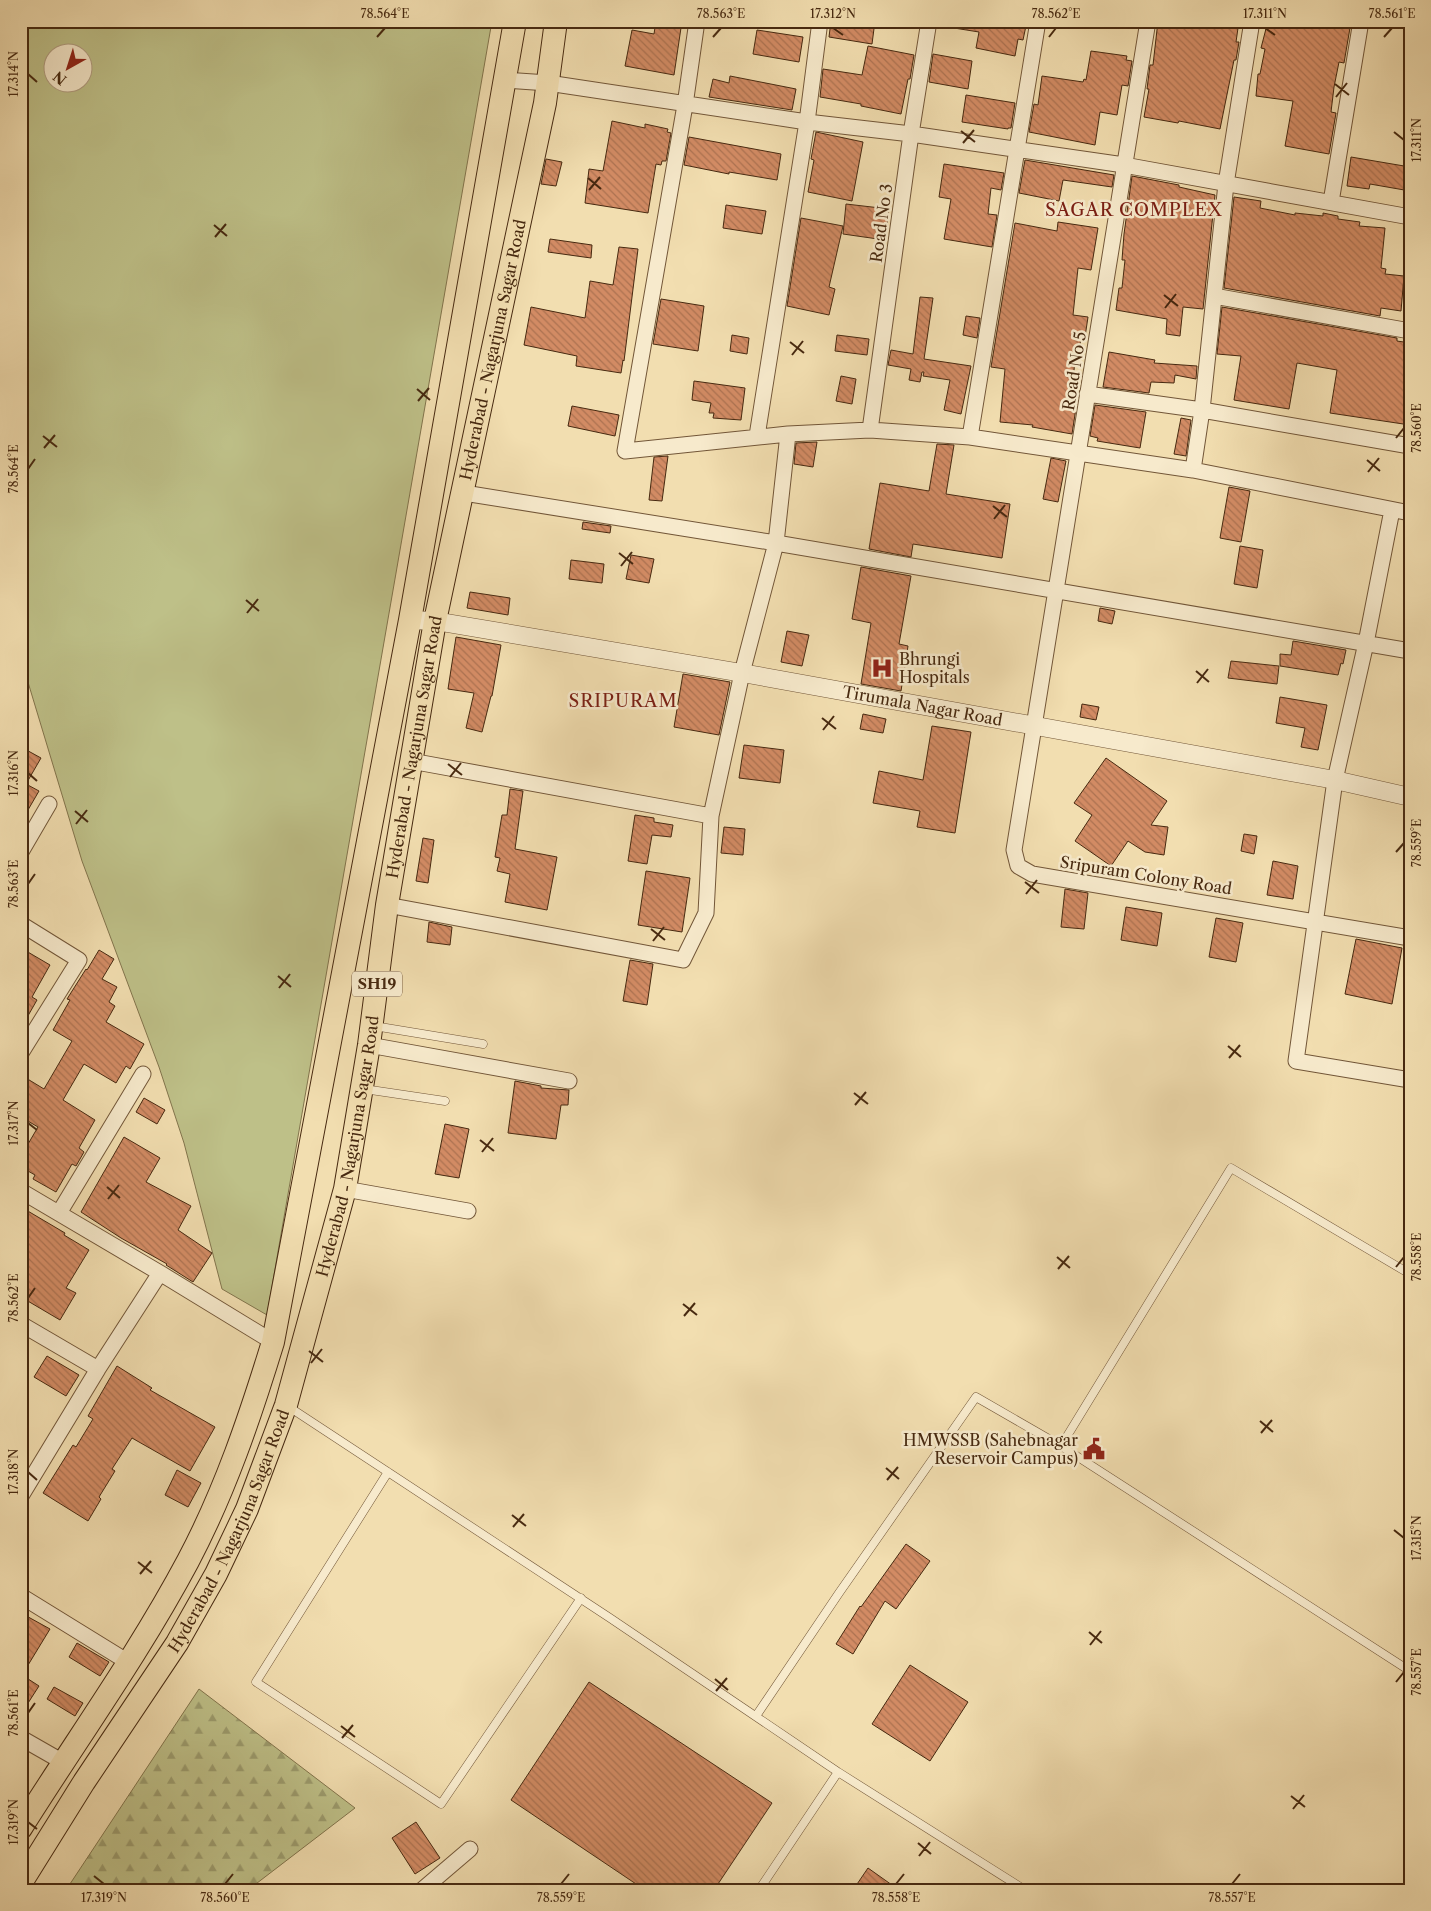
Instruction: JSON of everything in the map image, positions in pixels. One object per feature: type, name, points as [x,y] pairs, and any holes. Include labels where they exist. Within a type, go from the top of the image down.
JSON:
[{"type":"main road","name":"Hyderabad - Nagarjuna Sagar Road","points":[[21,1828],[128,1662],[188,1560],[219,1496],[249,1420],[273,1342],[410,620],[515,21]]},
{"type":"main road","name":"Hyderabad - Nagarjuna Sagar Road","points":[[21,1883],[84,1782],[177,1643],[216,1574],[247,1508],[286,1405],[345,1189],[370,1035],[387,905],[435,621],[464,493],[548,83],[556,21]]},
{"type":"street","points":[[697,21],[625,451],[757,436],[870,430],[970,437],[1193,470],[1410,513]]},
{"type":"street","points":[[757,436],[807,122],[820,21]]},
{"type":"street","name":"Road No 3","points":[[870,430],[911,134],[929,21]]},
{"type":"street","points":[[970,437],[1038,21]]},
{"type":"street","name":"Road No 5","points":[[1034,725],[1148,21]]},
{"type":"street","points":[[1193,470],[1202,410],[1226,184],[1252,21]]},
{"type":"street","points":[[1331,202],[1361,21]]},
{"type":"street","points":[[505,80],[548,83],[807,122],[911,134],[1124,165],[1410,217]]},
{"type":"street","points":[[1214,296],[1410,332]]},
{"type":"street","points":[[1087,394],[1202,410],[1410,446]]},
{"type":"street","points":[[387,905],[683,960],[706,913],[710,816],[742,673],[776,544],[788,434]]},
{"type":"street","points":[[464,493],[1056,590],[1410,652]]},
{"type":"street","points":[[1392,510],[1366,643],[1335,780],[1296,1061],[1410,1080]]},
{"type":"street","name":"Tirumala Nagar Road","points":[[410,620],[435,621],[742,673],[1335,780],[1410,797]]},
{"type":"street","name":"Sripuram Colony Road","points":[[1034,725],[1014,850],[1018,866],[1032,874],[1410,938]]},
{"type":"street","points":[[411,761],[710,816]]},
{"type":"street","points":[[21,852],[49,804]]},
{"type":"street","points":[[21,924],[79,960],[21,1053]]},
{"type":"street","points":[[370,1035],[569,1081]]},
{"type":"street","points":[[59,1213],[143,1074]]},
{"type":"street","points":[[345,1189],[468,1211]]},
{"type":"street","points":[[21,1191],[273,1342]]},
{"type":"street","points":[[21,1496],[98,1369],[160,1273]]},
{"type":"street","points":[[21,1324],[98,1369]]},
{"type":"street","points":[[21,1596],[128,1662]]},
{"type":"street","points":[[21,1738],[63,1762]]},
{"type":"street","points":[[422,1890],[470,1849]]},
{"type":"lane","points":[[370,1035],[483,1044]]},
{"type":"lane","points":[[362,1088],[445,1101]]},
{"type":"lane","points":[[1061,1446],[1231,1168],[1410,1274]]},
{"type":"lane","points":[[756,1716],[838,1593],[976,1397],[1061,1446],[1410,1671]]},
{"type":"lane","points":[[286,1405],[581,1598],[838,1772],[1025,1890]]},
{"type":"lane","points":[[388,1472],[256,1682],[433,1799],[441,1804],[581,1598]]},
{"type":"lane","points":[[758,1890],[838,1772]]},
{"type":"green space","points":[[21,21],[492,21],[267,1315],[222,1289],[184,1143],[159,1067],[82,861],[21,659]]},
{"type":"green space","points":[[199,1689],[355,1808],[248,1890],[66,1890]]},
{"type":"building","points":[[656,21],[682,21],[674,75],[625,66],[632,30],[654,34]]},
{"type":"building","points":[[831,21],[875,21],[872,44],[829,37]]},
{"type":"building","points":[[955,21],[1027,21],[1023,40],[1018,39],[1015,56],[976,48],[979,32],[954,28]]},
{"type":"building","points":[[1158,21],[1239,21],[1236,42],[1239,42],[1236,60],[1234,60],[1220,129],[1179,121],[1178,123],[1144,117],[1149,89],[1147,89],[1150,65],[1153,65]]},
{"type":"building","points":[[1268,21],[1351,22],[1344,63],[1339,62],[1334,87],[1331,112],[1336,113],[1329,154],[1285,146],[1293,101],[1256,96],[1258,74],[1260,74],[1265,49],[1261,48]]},
{"type":"building","points":[[757,30],[803,37],[799,62],[753,54]]},
{"type":"building","points":[[868,46],[914,55],[901,114],[861,106],[861,104],[820,97],[823,69],[862,75]]},
{"type":"building","points":[[1091,51],[1127,56],[1126,60],[1132,61],[1128,86],[1122,85],[1117,115],[1100,112],[1095,145],[1029,132],[1034,104],[1038,105],[1042,76],[1083,82],[1084,79],[1086,80]]},
{"type":"building","points":[[933,54],[972,61],[968,89],[929,82]]},
{"type":"building","points":[[730,76],[796,89],[792,110],[709,97],[713,79],[729,83]]},
{"type":"building","points":[[966,95],[1015,103],[1011,128],[962,122]]},
{"type":"building","points":[[612,121],[645,128],[645,124],[668,129],[667,132],[671,133],[666,161],[662,161],[661,165],[656,164],[648,213],[585,203],[589,169],[603,171]]},
{"type":"building","points":[[816,132],[863,142],[852,201],[808,192],[814,160],[811,159]]},
{"type":"building","points":[[689,137],[781,154],[777,180],[729,172],[729,174],[684,165]]},
{"type":"building","points":[[1351,157],[1410,167],[1410,191],[1370,184],[1369,189],[1347,186]]},
{"type":"building","points":[[546,159],[562,162],[556,186],[541,184]]},
{"type":"building","points":[[1025,160],[1114,175],[1112,187],[1063,180],[1059,201],[1019,193]]},
{"type":"building","points":[[944,164],[1004,173],[1001,190],[991,188],[988,214],[997,215],[992,247],[944,239],[951,199],[939,197]]},
{"type":"building","points":[[1132,176],[1179,185],[1179,187],[1215,195],[1203,309],[1183,307],[1180,336],[1166,334],[1167,319],[1116,310],[1119,288],[1122,288],[1125,260],[1122,260],[1124,234]]},
{"type":"building","points":[[1234,197],[1261,201],[1260,208],[1295,215],[1295,213],[1323,216],[1323,213],[1338,216],[1338,219],[1360,222],[1359,226],[1385,228],[1381,268],[1386,269],[1385,274],[1404,276],[1401,311],[1381,308],[1380,316],[1224,288]]},
{"type":"building","points":[[846,204],[889,209],[885,240],[843,234]]},
{"type":"building","points":[[726,205],[766,211],[762,234],[723,228]]},
{"type":"building","points":[[801,218],[843,226],[829,287],[835,289],[829,315],[787,306]]},
{"type":"building","points":[[1058,222],[1098,228],[1091,270],[1078,268],[1073,315],[1088,317],[1085,337],[1081,337],[1078,359],[1075,359],[1072,394],[1078,395],[1072,434],[1032,427],[1033,425],[1000,422],[1005,369],[991,367],[1015,223],[1057,231]]},
{"type":"building","points":[[550,239],[592,245],[591,258],[548,252]]},
{"type":"building","points":[[619,247],[638,249],[621,373],[576,366],[577,356],[524,345],[531,307],[585,318],[590,281],[613,285]]},
{"type":"building","points":[[920,297],[933,298],[924,359],[971,366],[961,414],[944,410],[950,380],[923,376],[924,372],[922,372],[920,382],[909,380],[911,369],[888,365],[891,350],[913,354]]},
{"type":"building","points":[[661,299],[704,306],[698,351],[653,344]]},
{"type":"building","points":[[1222,307],[1397,338],[1397,341],[1410,343],[1410,425],[1330,413],[1337,370],[1297,363],[1289,409],[1234,400],[1241,356],[1217,354]]},
{"type":"building","points":[[966,316],[980,318],[977,338],[963,335]]},
{"type":"building","points":[[732,335],[749,338],[747,354],[730,351]]},
{"type":"building","points":[[837,335],[869,339],[867,355],[835,351]]},
{"type":"building","points":[[1109,352],[1155,360],[1154,363],[1197,366],[1196,379],[1175,375],[1174,383],[1151,382],[1149,393],[1103,387]]},
{"type":"building","points":[[841,376],[856,379],[852,404],[836,401]]},
{"type":"building","points":[[694,381],[745,388],[741,420],[713,418],[714,413],[709,413],[711,403],[692,400]]},
{"type":"building","points":[[1095,405],[1146,412],[1140,448],[1097,441],[1098,438],[1090,436]]},
{"type":"building","points":[[572,406],[619,415],[615,436],[568,426]]},
{"type":"building","points":[[1181,418],[1191,420],[1186,456],[1174,454]]},
{"type":"building","points":[[817,442],[813,467],[794,464],[796,443]]},
{"type":"building","points":[[937,444],[954,445],[946,494],[1010,504],[1002,558],[913,544],[911,557],[869,549],[880,483],[929,491]]},
{"type":"building","points":[[668,456],[662,501],[649,500],[654,457]]},
{"type":"building","points":[[1051,458],[1066,461],[1058,502],[1043,499]]},
{"type":"building","points":[[1229,487],[1250,491],[1241,542],[1220,538]]},
{"type":"building","points":[[583,522],[611,526],[610,533],[582,529]]},
{"type":"building","points":[[1240,546],[1263,550],[1257,588],[1234,584]]},
{"type":"building","points":[[631,555],[654,559],[649,583],[626,579]]},
{"type":"building","points":[[571,560],[604,564],[602,583],[569,579]]},
{"type":"building","points":[[861,567],[911,576],[899,644],[908,646],[901,691],[861,684],[871,623],[852,619]]},
{"type":"building","points":[[470,592],[510,598],[508,615],[467,608]]},
{"type":"building","points":[[1100,608],[1115,611],[1112,624],[1098,621]]},
{"type":"building","points":[[787,631],[809,635],[802,666],[781,662]]},
{"type":"building","points":[[456,637],[501,645],[492,696],[482,732],[466,728],[474,693],[448,689]]},
{"type":"building","points":[[1293,641],[1346,650],[1338,675],[1280,666],[1280,654],[1291,655]]},
{"type":"building","points":[[1231,661],[1279,666],[1277,684],[1228,678]]},
{"type":"building","points":[[683,674],[730,682],[719,735],[674,727]]},
{"type":"building","points":[[1280,697],[1327,705],[1318,750],[1301,747],[1305,728],[1276,723]]},
{"type":"building","points":[[1082,704],[1099,707],[1096,720],[1080,717]]},
{"type":"building","points":[[863,714],[886,719],[883,733],[860,729]]},
{"type":"building","points":[[932,726],[971,732],[955,833],[917,827],[920,811],[873,803],[879,771],[923,780]]},
{"type":"building","points":[[744,745],[784,750],[780,783],[739,778]]},
{"type":"building","points":[[21,747],[41,758],[26,784],[39,791],[21,822]]},
{"type":"building","points":[[1106,758],[1167,801],[1151,825],[1168,827],[1164,855],[1145,852],[1128,841],[1111,866],[1075,841],[1092,815],[1074,803]]},
{"type":"building","points":[[510,789],[523,791],[515,849],[557,857],[547,910],[505,902],[510,874],[497,871],[500,858],[495,857],[502,815],[507,815]]},
{"type":"building","points":[[635,815],[654,818],[654,822],[673,825],[671,837],[652,835],[647,864],[628,861]]},
{"type":"building","points":[[724,827],[745,829],[743,855],[721,853]]},
{"type":"building","points":[[1244,834],[1257,836],[1254,854],[1241,851]]},
{"type":"building","points":[[423,838],[434,840],[428,883],[416,881]]},
{"type":"building","points":[[1273,861],[1298,866],[1293,899],[1267,895]]},
{"type":"building","points":[[646,871],[690,878],[682,932],[638,925]]},
{"type":"building","points":[[1065,889],[1088,893],[1084,929],[1061,927]]},
{"type":"building","points":[[1126,907],[1162,913],[1157,946],[1121,940]]},
{"type":"building","points":[[1216,918],[1243,923],[1236,962],[1209,957]]},
{"type":"building","points":[[429,922],[452,927],[450,945],[427,942]]},
{"type":"building","points":[[1356,939],[1402,948],[1392,1004],[1345,994]]},
{"type":"building","points":[[21,948],[50,965],[32,997],[37,1000],[21,1028]]},
{"type":"building","points":[[99,950],[114,959],[102,979],[117,987],[109,1002],[115,1006],[106,1022],[144,1044],[130,1069],[126,1066],[116,1083],[84,1064],[63,1100],[95,1120],[79,1148],[84,1152],[76,1166],[72,1164],[56,1192],[33,1179],[35,1175],[21,1167],[21,1156],[38,1127],[21,1117],[21,1075],[44,1089],[72,1041],[53,1030],[70,1000],[67,999]]},
{"type":"building","points":[[630,960],[653,964],[647,1005],[623,1001]]},
{"type":"building","points":[[515,1081],[541,1086],[541,1088],[569,1090],[568,1105],[561,1105],[556,1139],[508,1133]]},
{"type":"building","points":[[144,1098],[165,1110],[157,1124],[136,1112]]},
{"type":"building","points":[[445,1124],[469,1129],[459,1178],[435,1174]]},
{"type":"building","points":[[124,1137],[160,1158],[146,1182],[191,1206],[178,1230],[212,1253],[193,1282],[81,1212]]},
{"type":"building","points":[[21,1207],[65,1233],[64,1235],[89,1250],[66,1288],[76,1293],[60,1320],[21,1297]]},
{"type":"building","points":[[47,1356],[79,1375],[66,1396],[34,1377]]},
{"type":"building","points":[[117,1366],[152,1388],[150,1390],[215,1427],[190,1471],[132,1438],[112,1469],[115,1471],[99,1497],[101,1499],[88,1521],[43,1493],[73,1445],[76,1447],[93,1419],[88,1416]]},
{"type":"building","points":[[177,1470],[201,1483],[188,1507],[165,1495]]},
{"type":"building","points":[[906,1544],[930,1561],[896,1609],[885,1601],[853,1654],[836,1644],[860,1606]]},
{"type":"building","points":[[21,1613],[50,1629],[22,1675],[39,1686],[21,1714]]},
{"type":"building","points":[[77,1643],[109,1662],[100,1676],[69,1657]]},
{"type":"building","points":[[910,1665],[968,1702],[930,1761],[872,1724]]},
{"type":"building","points":[[589,1682],[772,1803],[714,1890],[645,1890],[511,1800]]},
{"type":"building","points":[[54,1687],[83,1703],[75,1716],[47,1699]]},
{"type":"building","points":[[416,1822],[440,1858],[415,1874],[392,1838]]},
{"type":"building","points":[[868,1868],[899,1890],[853,1890]]},
{"type":"place","name":"Bhrungi Hospitals","points":[[882,668]]},
{"type":"place","name":"HMWSSB (Sahebnagar Reservoir Campus)","points":[[1094,1449]]},
{"type":"district","name":"SAGAR COMPLEX","points":[[1134,210]]},
{"type":"district","name":"SRIPURAM","points":[[623,701]]}]
